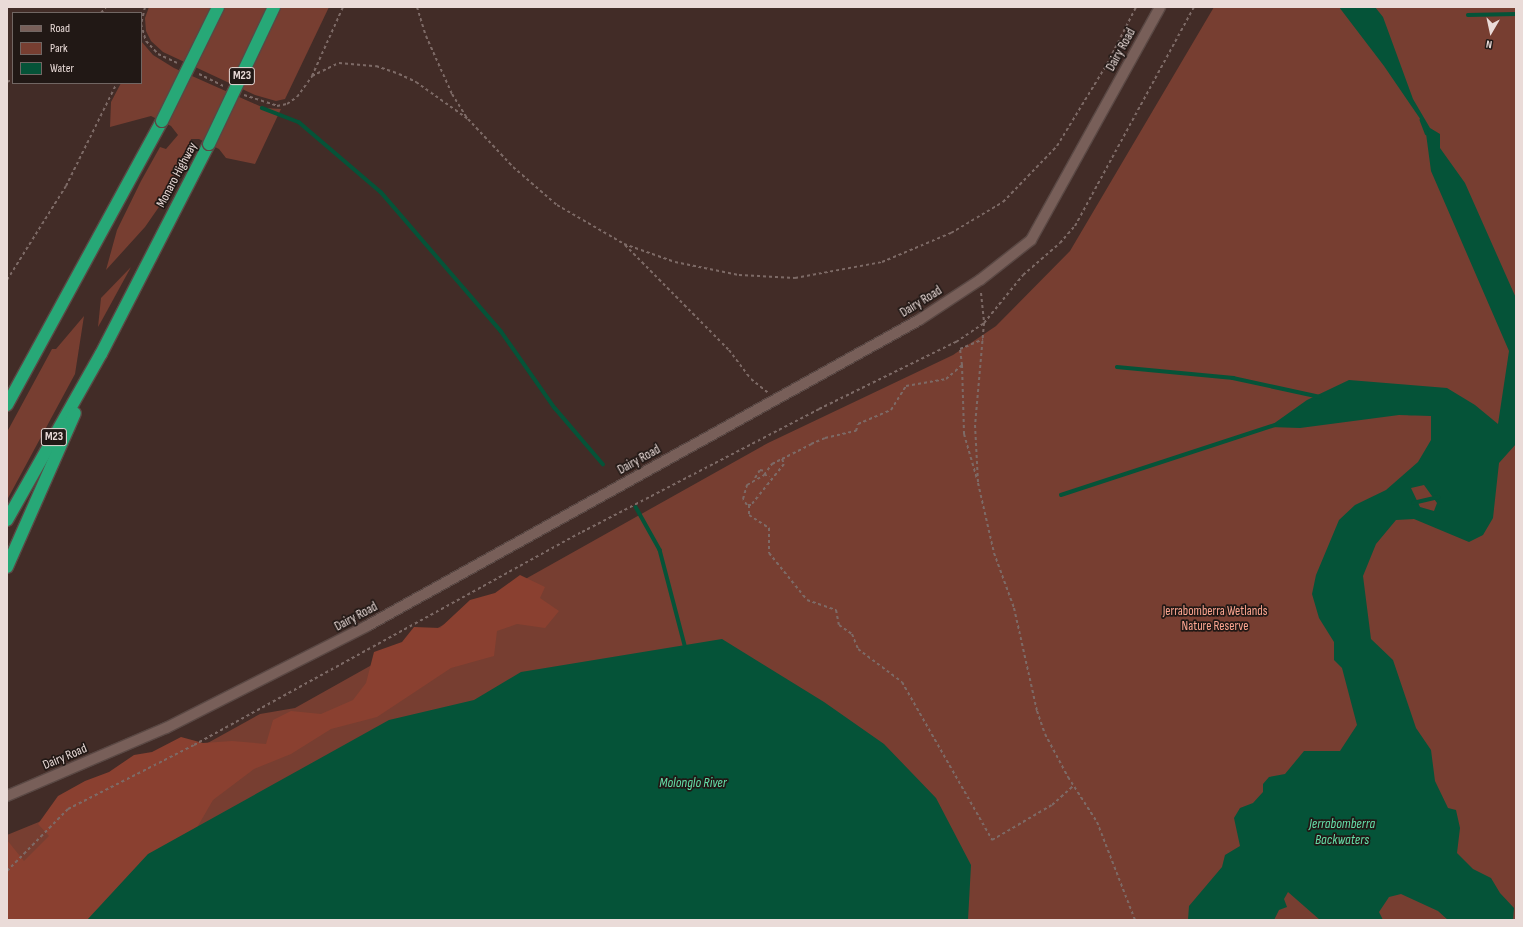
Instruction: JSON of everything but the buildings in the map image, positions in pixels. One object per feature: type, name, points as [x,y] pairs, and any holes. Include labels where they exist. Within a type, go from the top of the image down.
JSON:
[{"type":"highway","points":[[7,405],[162,122],[218,7]]},
{"type":"highway","name":"Monaro Highway","points":[[101,354],[209,144],[274,7]]},
{"type":"highway","points":[[7,398],[44,337]]},
{"type":"highway","points":[[7,567],[101,354]]},
{"type":"highway","name":"M23","points":[[7,520],[101,354]]},
{"type":"street","name":"Dairy Road","points":[[7,796],[166,728],[367,626],[919,320],[980,280],[1031,240],[1160,7]]},
{"type":"path","points":[[239,92],[265,104],[287,104],[300,94],[312,76],[343,7]]},
{"type":"path","points":[[417,7],[426,36],[452,94],[468,119],[513,167],[557,205],[624,244],[675,262],[739,275],[795,278],[882,262],[951,233],[1003,202],[1057,146],[1107,64],[1136,7]]},
{"type":"path","points":[[142,31],[150,46],[179,65]]},
{"type":"path","points":[[312,76],[339,63],[376,66],[416,82],[468,119]]},
{"type":"path","points":[[193,72],[226,87]]},
{"type":"path","points":[[7,280],[66,186],[117,84]]},
{"type":"path","points":[[624,244],[729,350],[751,379],[776,399]]},
{"type":"path","points":[[978,482],[975,425],[983,338],[980,280]]},
{"type":"path","points":[[983,338],[960,349],[962,365],[964,434],[978,482],[994,553],[1017,619],[1037,711],[1045,734],[1073,786],[1097,822],[1135,920]]},
{"type":"path","points":[[755,478],[760,478],[772,464],[782,459],[825,438],[856,431],[858,424],[891,410],[906,386],[946,379],[962,365]]},
{"type":"path","points":[[782,459],[784,464],[749,505],[749,515],[769,528],[768,553],[807,600],[836,610],[839,625],[852,634],[858,649],[902,682],[992,840],[1052,805],[1073,786]]},
{"type":"path","points":[[749,505],[743,499],[747,485],[755,478],[760,470],[765,472],[769,477]]},
{"type":"green space","points":[[149,7],[329,7],[285,99],[276,101],[255,95],[163,52],[151,41],[146,31],[145,18]]},
{"type":"green space","name":"Jerrabomberra Wetlands Nature Reserve","points":[[1214,7],[1516,7],[1516,920],[20,920],[7,898],[7,835],[139,781],[260,714],[295,708],[768,443],[953,355],[996,326],[1070,251]]},
{"type":"green space","points":[[142,42],[153,55],[174,68],[264,108],[281,109],[255,164],[226,158],[219,149],[199,139],[191,139],[187,164],[170,191],[145,227],[106,270],[117,230],[141,181],[160,147],[166,149],[178,135],[171,126],[151,116],[110,127],[111,102],[120,84],[142,84]]},
{"type":"green space","points":[[131,267],[102,320],[98,327],[101,298]]},
{"type":"green space","points":[[84,316],[75,374],[7,500],[7,432],[52,349],[56,349]]},
{"type":"shaded area","points":[[520,575],[545,587],[540,598],[559,611],[545,628],[517,624],[497,631],[494,656],[451,668],[377,717],[331,729],[291,754],[254,769],[213,800],[188,843],[94,920],[7,920],[7,840],[24,861],[49,836],[38,824],[58,796],[85,781],[109,772],[134,755],[152,752],[181,737],[203,743],[232,741],[266,744],[273,720],[291,711],[321,714],[353,700],[366,683],[374,652],[402,642],[414,627],[440,628],[470,600],[495,593]]},
{"type":"water","name":"Jerrabomberra Backwaters","points":[[1339,7],[1375,7],[1383,17],[1413,99],[1430,128],[1440,134],[1440,148],[1465,183],[1516,298],[1516,444],[1499,463],[1493,518],[1483,535],[1469,542],[1414,519],[1396,520],[1376,544],[1363,576],[1371,639],[1393,660],[1416,728],[1431,750],[1435,781],[1448,808],[1456,810],[1460,828],[1457,853],[1473,869],[1491,878],[1500,893],[1514,908],[1513,920],[1448,920],[1438,911],[1401,894],[1389,897],[1379,912],[1383,920],[1320,920],[1288,892],[1284,899],[1287,907],[1279,910],[1274,920],[1188,920],[1189,906],[1222,867],[1225,855],[1240,846],[1234,818],[1240,808],[1253,803],[1263,792],[1263,784],[1269,777],[1285,774],[1304,751],[1340,751],[1357,725],[1342,668],[1334,660],[1334,642],[1319,618],[1312,594],[1316,575],[1339,520],[1355,505],[1386,490],[1418,462],[1431,440],[1431,416],[1399,415],[1300,428],[1269,427],[1307,400],[1349,380],[1447,388],[1475,405],[1498,424],[1509,351],[1431,171],[1425,126],[1384,66]],"holes":[[[1424,485],[1437,503],[1434,511],[1420,507],[1411,488]]]},
{"type":"water","name":"Molonglo River","points":[[722,639],[824,702],[884,744],[936,798],[971,865],[968,920],[87,920],[148,854],[389,720],[474,700],[521,672]]},
{"type":"waterway","points":[[1468,15],[1516,14]]},
{"type":"waterway","points":[[262,108],[299,122],[381,192],[501,331],[555,408],[603,464]]},
{"type":"waterway","points":[[1422,120],[1427,133]]},
{"type":"waterway","points":[[1117,367],[1233,378],[1320,397]]},
{"type":"waterway","points":[[1061,495],[1275,425]]},
{"type":"waterway","points":[[1413,503],[1438,497]]},
{"type":"waterway","points":[[636,507],[660,550],[685,645]]}]
